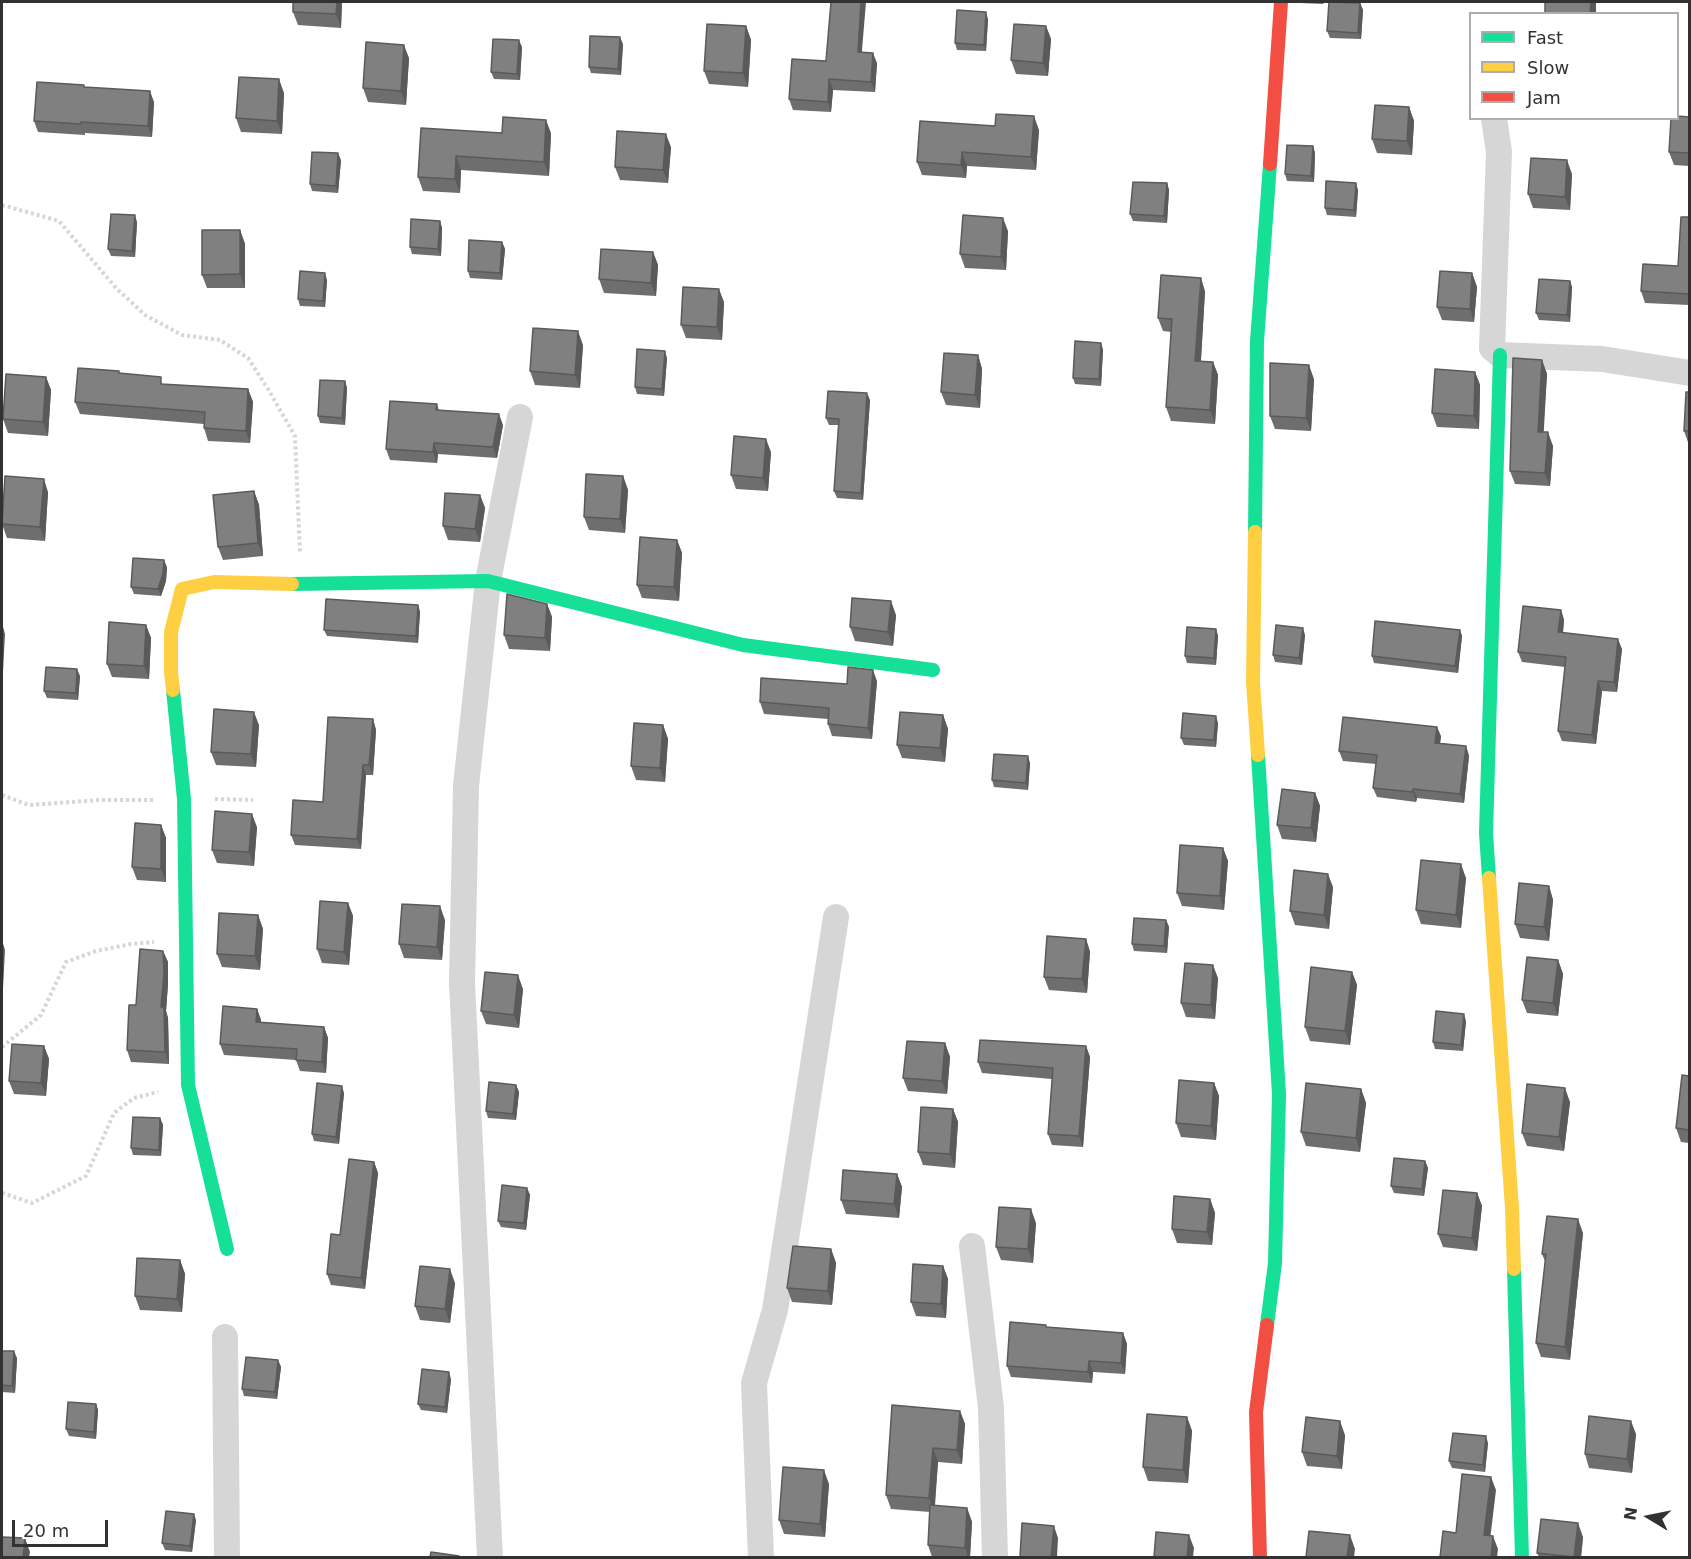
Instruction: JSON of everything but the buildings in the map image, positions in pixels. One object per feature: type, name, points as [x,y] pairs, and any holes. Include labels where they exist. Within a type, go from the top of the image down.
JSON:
[{"type":"street","points":[[1260,1557],[1256,1412],[1275,1263],[1279,1094],[1253,682],[1257,341],[1281,2]]},
{"type":"street","points":[[1494,120],[1499,152],[1492,348],[1500,355],[1602,359],[1689,373]]},
{"type":"street","points":[[1500,355],[1485,833],[1512,1208],[1522,1557]]},
{"type":"street","points":[[490,1557],[462,983],[466,786],[488,581],[520,417]]},
{"type":"street","points":[[227,1249],[188,1085],[184,799],[171,672],[171,632],[182,589],[214,582],[301,584],[488,581],[743,645],[933,670]]},
{"type":"street","points":[[761,1557],[754,1383],[775,1310],[836,916]]},
{"type":"street","points":[[972,1246],[991,1408],[995,1557]]},
{"type":"street","points":[[225,1337],[226,1557]]},
{"type":"path","points":[[2,206],[59,221],[116,288],[145,315],[182,335],[220,340],[248,358],[295,436],[301,584]]},
{"type":"path","points":[[2,795],[29,805],[100,800],[253,800]]},
{"type":"path","points":[[2,1047],[41,1015],[66,962],[96,951],[131,944],[186,940]]},
{"type":"path","points":[[2,1193],[32,1203],[86,1176],[114,1113],[134,1098],[188,1085]]},
{"type":"traffic: fast","points":[[1255,532],[1257,341],[1270,164]]},
{"type":"traffic: fast","points":[[1489,878],[1486,833],[1500,355]]},
{"type":"traffic: fast","points":[[292,584],[488,581],[743,645],[933,670]]},
{"type":"traffic: fast","points":[[173,690],[184,799],[188,1085],[227,1249]]},
{"type":"traffic: fast","points":[[1258,755],[1279,1094],[1275,1263],[1267,1325]]},
{"type":"traffic: fast","points":[[1514,1269],[1522,1558]]},
{"type":"traffic: slow","points":[[1255,532],[1253,682],[1258,755]]},
{"type":"traffic: slow","points":[[173,690],[171,632],[182,589],[214,582],[292,584]]},
{"type":"traffic: slow","points":[[1489,878],[1512,1208],[1514,1269]]},
{"type":"traffic: jam","points":[[1270,164],[1281,2]]},
{"type":"traffic: jam","points":[[1260,1558],[1256,1412],[1267,1325]]}]
